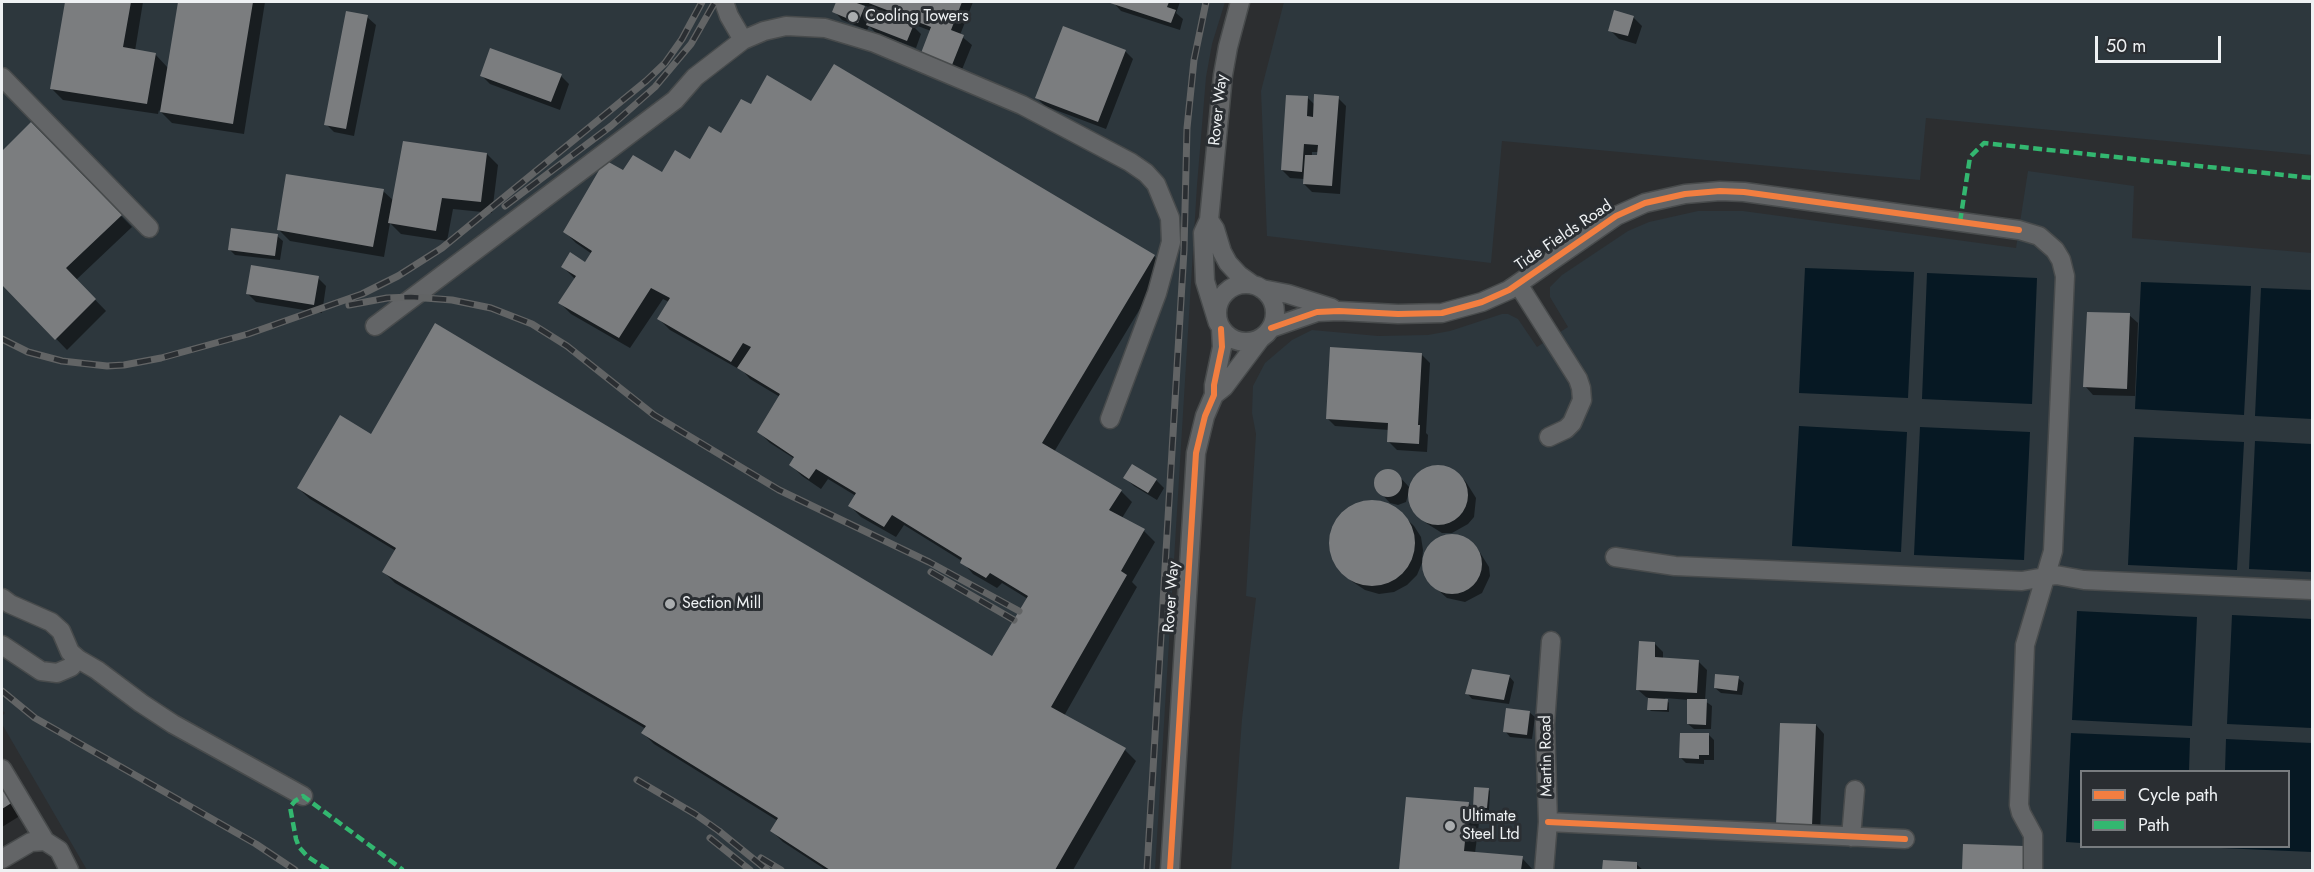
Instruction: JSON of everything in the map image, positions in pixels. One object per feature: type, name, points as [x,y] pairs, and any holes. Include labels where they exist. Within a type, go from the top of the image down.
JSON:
[{"type":"street","points":[[724,2],[743,40]]},
{"type":"street","name":"Rover Way","points":[[1170,870],[1196,453],[1202,424],[1214,395],[1222,347],[1220,326],[1209,297],[1203,262],[1203,233],[1209,220],[1223,75],[1240,2]]},
{"type":"street","points":[[375,326],[568,178],[668,105],[683,93],[695,77],[743,40],[764,31],[793,26],[825,28],[859,37],[1022,105],[1130,162],[1152,178],[1163,198],[1170,218],[1171,242],[1157,292],[1110,419]]},
{"type":"street","points":[[2,77],[149,228]]},
{"type":"street","name":"Tide Fields Road","points":[[1266,334],[1317,312],[1442,313],[1482,302],[1518,284],[1616,216],[1645,203],[1685,194],[1720,191],[1744,192],[2019,230],[2039,236],[2048,243],[2061,260],[2064,269],[2053,551],[2025,645],[2019,805],[2033,835],[2033,870]]},
{"type":"street","name":"Rover Way","points":[[1209,220],[1215,229],[1228,264],[1239,275],[1258,287]]},
{"type":"street","points":[[1244,284],[1258,287],[1269,295],[1275,311],[1266,334],[1242,342],[1227,336],[1220,326],[1218,305],[1228,290],[1244,284]]},
{"type":"street","points":[[1518,284],[1578,379],[1581,388],[1582,400],[1572,423],[1549,437]]},
{"type":"street","name":"Tide Fields Road","points":[[1258,287],[1288,294],[1339,311]]},
{"type":"street","name":"Rover Way","points":[[1214,395],[1224,387],[1266,334]]},
{"type":"street","points":[[1615,557],[1686,567],[2022,581],[2056,575],[2084,580],[2313,590]]},
{"type":"street","points":[[2,598],[10,604],[51,622],[61,631],[70,652],[78,659],[165,718],[303,796]]},
{"type":"street","name":"Martin Road","points":[[1544,870],[1548,822],[1545,724],[1551,641]]},
{"type":"street","points":[[2,645],[41,671],[57,673],[71,667],[78,659]]},
{"type":"street","points":[[2,769],[45,841],[59,850],[69,870]]},
{"type":"street","points":[[1851,837],[1855,790]]},
{"type":"street","points":[[1548,822],[1905,839]]},
{"type":"street","points":[[2,859],[31,842],[45,841]]},
{"type":"shaded area","points":[[2,2],[1225,2],[1212,44],[1206,77],[1197,185],[1155,870],[87,870],[2,724],[2,716],[5,713],[2,710]]},
{"type":"shaded area","points":[[1284,2],[2312,2],[2312,155],[1926,118],[1920,180],[1502,141],[1491,263],[1267,236],[1261,91]]},
{"type":"shaded area","points":[[2028,171],[2134,186],[2132,238],[2312,253],[2312,870],[1231,870],[1242,719],[1256,598],[1246,596],[1256,434],[1252,413],[1253,386],[1265,363],[1292,340],[1312,330],[1378,336],[1428,335],[1450,331],[1502,314],[1518,319],[1537,347],[1568,327],[1550,297],[1550,287],[1562,275],[1628,231],[1649,222],[1698,211],[1743,211],[2016,248]]},
{"type":"water","points":[[1805,268],[1914,272],[1908,398],[1799,393]]},
{"type":"water","points":[[1927,273],[2037,278],[2032,404],[1922,399]]},
{"type":"water","points":[[2141,282],[2251,286],[2244,415],[2135,409]]},
{"type":"water","points":[[2261,288],[2312,290],[2312,419],[2255,416]]},
{"type":"water","points":[[1799,426],[1907,432],[1901,552],[1792,546]]},
{"type":"water","points":[[1920,427],[2030,432],[2024,560],[1914,555]]},
{"type":"water","points":[[2134,437],[2244,442],[2237,570],[2128,565]]},
{"type":"water","points":[[2255,441],[2312,444],[2312,572],[2249,569]]},
{"type":"water","points":[[2077,611],[2197,617],[2192,726],[2072,720]]},
{"type":"water","points":[[2232,615],[2312,619],[2312,728],[2227,724]]},
{"type":"water","points":[[2071,733],[2190,738],[2189,770],[2080,770],[2080,843],[2066,842]]},
{"type":"water","points":[[2226,739],[2312,743],[2312,852],[2221,848],[2290,848],[2290,770],[2225,770]]},
{"type":"building","points":[[65,2],[131,2],[123,47],[156,53],[147,104],[50,89]]},
{"type":"building","points":[[178,2],[253,2],[233,124],[160,112]]},
{"type":"building","name":"Cooling Towers","points":[[836,2],[854,2],[865,6],[858,23],[832,12]]},
{"type":"building","points":[[866,2],[962,2],[951,30],[964,35],[952,65],[921,53],[931,27]]},
{"type":"building","points":[[1107,2],[1169,2],[1167,7],[1176,10],[1171,23]]},
{"type":"building","points":[[872,8],[914,24],[907,41],[866,25]]},
{"type":"building","points":[[1614,10],[1634,16],[1628,36],[1608,31]]},
{"type":"building","points":[[346,11],[368,15],[346,129],[324,125]]},
{"type":"building","points":[[1063,26],[1126,50],[1098,122],[1035,98]]},
{"type":"building","points":[[490,48],[562,74],[551,102],[480,76]]},
{"type":"building","points":[[834,64],[1155,255],[1042,443],[1122,490],[1109,510],[1145,529],[1121,571],[1127,575],[1051,707],[1126,748],[1055,870],[830,870],[770,831],[778,818],[641,733],[646,726],[382,572],[396,548],[297,488],[340,415],[371,434],[435,323],[992,656],[1028,596],[990,573],[986,578],[960,563],[962,558],[892,515],[884,527],[848,506],[856,493],[816,469],[809,479],[789,465],[794,457],[757,432],[780,394],[737,368],[751,347],[743,343],[731,362],[657,319],[670,298],[651,288],[619,338],[558,303],[576,276],[561,267],[570,252],[585,262],[592,251],[563,232],[605,160],[623,170],[633,155],[662,172],[675,150],[690,159],[709,126],[721,133],[741,99],[751,104],[767,75],[811,101]]},
{"type":"building","points":[[1314,94],[1339,96],[1332,186],[1303,184],[1305,155],[1317,155],[1318,145],[1304,144],[1302,172],[1281,170],[1286,95],[1308,96],[1307,116],[1313,117]]},
{"type":"building","points":[[31,122],[122,215],[66,268],[96,299],[55,340],[2,285],[2,151]]},
{"type":"building","points":[[403,141],[487,153],[481,202],[442,198],[436,231],[388,223]]},
{"type":"building","points":[[286,174],[384,189],[373,247],[277,230]]},
{"type":"building","points":[[231,228],[278,234],[275,256],[228,250]]},
{"type":"building","points":[[251,265],[319,276],[314,305],[246,294]]},
{"type":"building","points":[[2087,312],[2130,313],[2127,389],[2083,387]]},
{"type":"building","points":[[1330,347],[1422,353],[1419,444],[1387,442],[1388,423],[1326,419]]},
{"type":"building","points":[[1132,464],[1157,479],[1148,493],[1123,478]]},
{"type":"building","points":[[1432,465],[1444,465],[1455,470],[1463,478],[1468,495],[1466,507],[1455,520],[1444,525],[1432,525],[1421,520],[1413,512],[1408,501],[1408,489],[1413,478],[1421,470]]},
{"type":"building","points":[[1388,469],[1398,473],[1402,483],[1398,493],[1388,497],[1378,493],[1374,483],[1378,473]]},
{"type":"building","points":[[1372,500],[1396,507],[1408,519],[1415,543],[1408,567],[1396,579],[1372,586],[1348,579],[1336,567],[1329,543],[1336,519],[1348,507]]},
{"type":"building","points":[[1446,534],[1458,534],[1469,539],[1477,547],[1482,564],[1480,576],[1469,589],[1458,594],[1446,594],[1435,589],[1427,581],[1422,570],[1422,558],[1427,547],[1435,539]]},
{"type":"building","points":[[1639,641],[1655,642],[1655,657],[1699,660],[1697,693],[1636,690]]},
{"type":"building","points":[[1472,669],[1510,675],[1504,700],[1465,694]]},
{"type":"building","points":[[1715,674],[1739,676],[1737,691],[1714,688]]},
{"type":"building","points":[[1648,698],[1668,699],[1667,710],[1647,710]]},
{"type":"building","points":[[1687,699],[1707,699],[1706,725],[1687,724]]},
{"type":"building","points":[[1506,708],[1530,711],[1527,735],[1503,732]]},
{"type":"building","points":[[1780,723],[1816,724],[1812,826],[1776,825]]},
{"type":"building","points":[[1680,733],[1709,733],[1709,755],[1699,755],[1699,759],[1679,758]]},
{"type":"building","points":[[2,782],[13,802],[2,809]]},
{"type":"building","points":[[1474,787],[1489,788],[1487,808],[1473,808]]},
{"type":"building","points":[[1406,797],[1469,802],[1464,851],[1523,856],[1521,870],[1399,870]]},
{"type":"building","points":[[1963,844],[2024,846],[2024,870],[1962,870]]},
{"type":"building","points":[[1603,860],[1637,862],[1637,870],[1602,870]]},
{"type":"railway","points":[[2,339],[28,352],[62,361],[107,366],[124,365],[161,358],[248,334],[362,294],[398,276],[442,248],[646,81],[665,63],[682,39],[702,2]]},
{"type":"railway","points":[[505,206],[611,126],[655,87],[691,44],[715,2]]},
{"type":"railway","points":[[1147,870],[1184,250],[1187,128],[1194,60],[1206,2]]},
{"type":"railway","points":[[349,305],[387,298],[452,300],[491,308],[532,324],[567,346],[654,415],[779,490],[929,562],[1019,611]]},
{"type":"railway","points":[[931,572],[1014,620]]},
{"type":"railway","points":[[2,691],[35,718],[256,844],[295,870]]},
{"type":"railway","points":[[637,780],[695,814],[767,870]]},
{"type":"railway","points":[[710,838],[750,870]]},
{"type":"railway","points":[[761,858],[781,870]]},
{"type":"marked path","points":[[1960,222],[1970,157],[1984,143],[2312,178]]},
{"type":"marked path","points":[[328,870],[308,857],[299,847],[296,839],[290,807],[303,796],[403,870]]},
{"type":"cycle path","points":[[1271,328],[1317,312],[1442,313],[1482,302],[1509,290],[1616,216],[1645,203],[1685,194],[1720,191],[1744,192],[2019,230]]},
{"type":"cycle path","points":[[1170,870],[1196,453],[1205,416],[1214,395],[1222,347],[1221,329]]},
{"type":"cycle path","points":[[1548,822],[1905,839]]},
{"type":"place","name":"Cooling Towers","points":[[853,17]]},
{"type":"place","name":"Section Mill","points":[[670,604]]},
{"type":"place","name":"Ultimate Steel Ltd","points":[[1450,826]]}]
